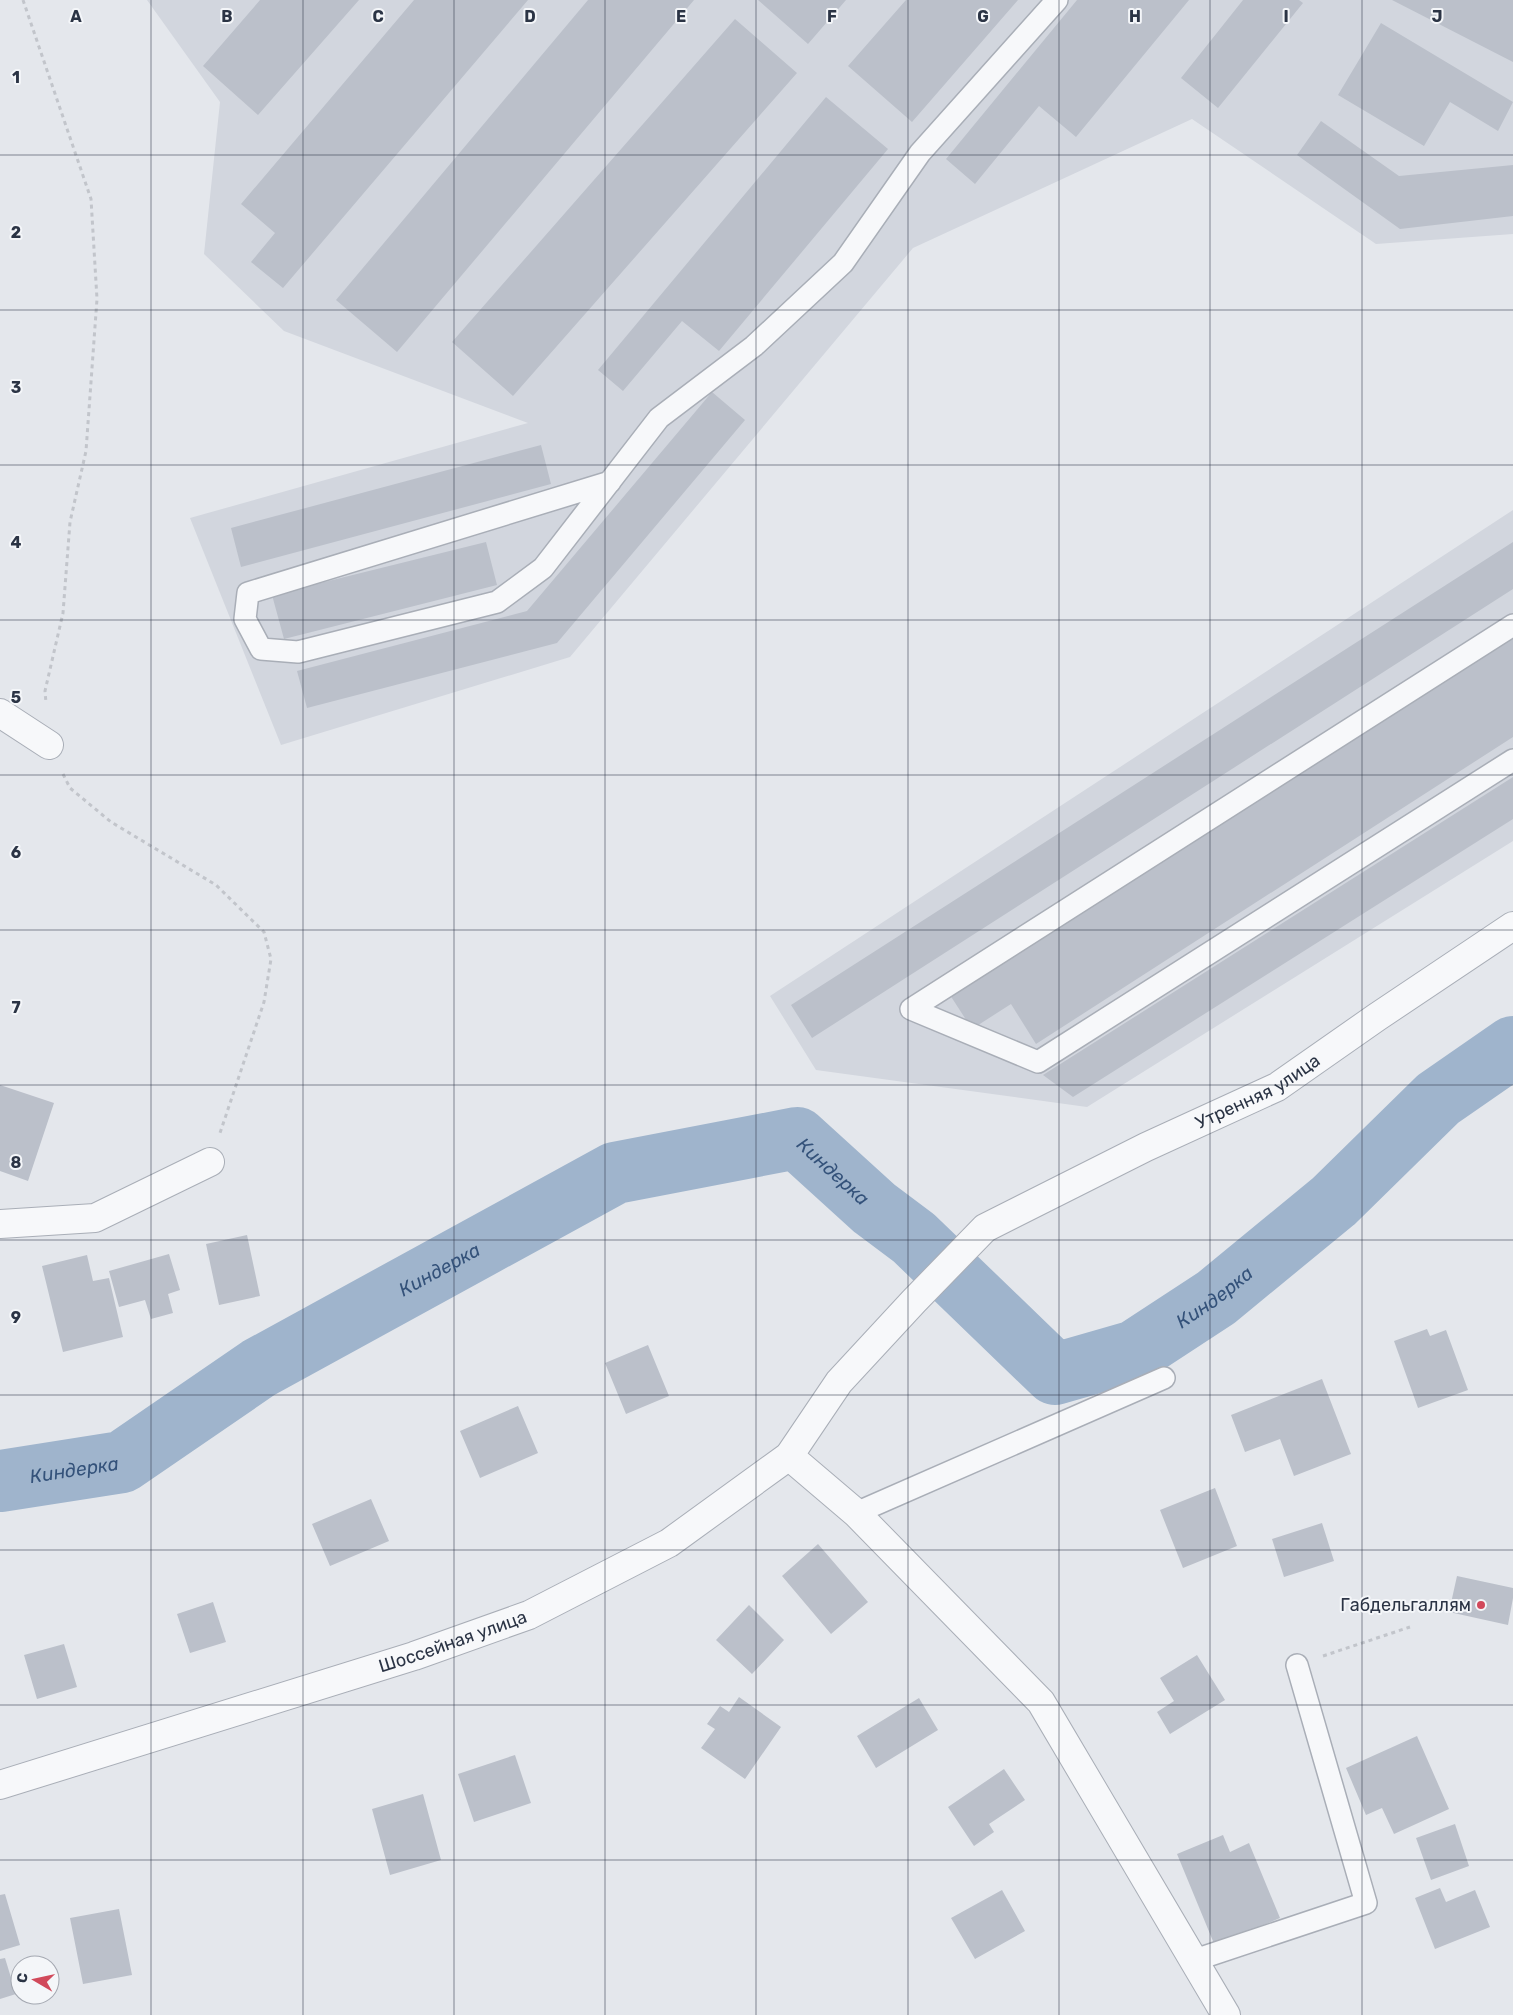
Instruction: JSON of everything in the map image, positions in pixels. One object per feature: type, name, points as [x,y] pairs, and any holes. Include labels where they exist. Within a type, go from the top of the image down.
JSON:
[{"type":"street","points":[[0,713],[49,745]]},
{"type":"street","name":"Утренняя улица","points":[[914,1301],[985,1228],[1146,1147],[1277,1087],[1513,926]]},
{"type":"street","points":[[0,1224],[95,1218],[210,1162]]},
{"type":"street","name":"Шоссейная улица","points":[[0,1785],[414,1656],[529,1615],[669,1543],[789,1456],[839,1382],[914,1301]]},
{"type":"street","points":[[789,1456],[856,1513],[1041,1702],[1226,2015]]},
{"type":"lane","points":[[610,482],[248,593],[245,619],[261,650],[298,652],[497,602],[543,568],[610,482],[659,418],[754,346],[843,262],[920,153],[1057,0]]},
{"type":"lane","points":[[1513,625],[911,1009],[1038,1062],[1513,760]]},
{"type":"lane","points":[[856,1513],[1164,1378]]},
{"type":"lane","points":[[1195,1960],[1366,1903],[1298,1665]]},
{"type":"path","points":[[23,0],[91,199],[97,299],[86,451],[70,522],[63,613],[45,691],[49,745],[70,788],[111,822],[216,885],[264,932],[271,959],[264,1002],[210,1162]]},
{"type":"path","points":[[1298,1665],[1410,1627]]},
{"type":"shaded area","points":[[147,0],[1513,0],[1513,234],[1376,244],[1192,119],[913,248],[570,657],[281,745],[190,518],[528,423],[284,331],[204,254],[220,102]]},
{"type":"shaded area","points":[[1513,510],[1513,841],[1087,1107],[816,1070],[770,996]]},
{"type":"building","points":[[260,0],[359,0],[258,115],[203,66]]},
{"type":"building","points":[[414,0],[528,0],[283,288],[251,262],[275,233],[241,204]]},
{"type":"building","points":[[588,0],[694,0],[397,352],[336,300]]},
{"type":"building","points":[[758,0],[846,0],[808,44]]},
{"type":"building","points":[[906,0],[1018,0],[912,122],[848,66]]},
{"type":"building","points":[[1077,0],[1189,0],[1076,137],[1039,106],[975,184],[946,159]]},
{"type":"building","points":[[1243,0],[1299,0],[1303,3],[1218,108],[1181,78]]},
{"type":"building","points":[[1392,0],[1513,0],[1513,62]]},
{"type":"building","points":[[735,19],[797,73],[513,396],[452,342]]},
{"type":"building","points":[[1381,23],[1513,102],[1498,131],[1450,102],[1424,146],[1338,95]]},
{"type":"building","points":[[826,97],[888,149],[719,351],[682,321],[623,391],[598,370]]},
{"type":"building","points":[[1321,121],[1399,176],[1513,165],[1513,216],[1400,229],[1297,155]]},
{"type":"building","points":[[712,392],[745,420],[557,643],[307,708],[297,671],[527,611]]},
{"type":"building","points":[[541,445],[551,484],[241,567],[231,528]]},
{"type":"building","points":[[486,542],[497,585],[284,639],[272,595]]},
{"type":"building","points":[[1513,542],[1513,589],[812,1038],[791,1005]]},
{"type":"building","points":[[1513,632],[1513,737],[1036,1044],[1011,1004],[972,1029],[950,995]]},
{"type":"building","points":[[1513,777],[1513,819],[1073,1097],[1043,1075]]},
{"type":"building","points":[[0,1085],[54,1103],[28,1181],[0,1171]]},
{"type":"building","points":[[247,1235],[260,1296],[219,1305],[206,1244]]},
{"type":"building","points":[[169,1254],[180,1290],[168,1294],[173,1313],[151,1319],[145,1300],[119,1307],[109,1271]]},
{"type":"building","points":[[87,1255],[93,1281],[109,1278],[123,1337],[63,1352],[42,1266]]},
{"type":"building","points":[[1427,1329],[1430,1336],[1446,1330],[1468,1390],[1418,1408],[1394,1341]]},
{"type":"building","points":[[648,1345],[669,1396],[626,1414],[605,1363]]},
{"type":"building","points":[[1322,1379],[1351,1454],[1294,1476],[1280,1439],[1245,1452],[1231,1415]]},
{"type":"building","points":[[518,1406],[538,1453],[480,1478],[460,1431]]},
{"type":"building","points":[[1215,1488],[1237,1546],[1183,1568],[1160,1510]]},
{"type":"building","points":[[371,1499],[389,1541],[330,1566],[312,1524]]},
{"type":"building","points":[[1322,1523],[1334,1561],[1284,1577],[1272,1539]]},
{"type":"building","points":[[818,1544],[868,1602],[831,1634],[782,1576]]},
{"type":"building","name":"Габдельгаллям","points":[[1457,1576],[1513,1588],[1508,1625],[1449,1612]]},
{"type":"building","points":[[213,1602],[226,1642],[190,1653],[177,1614]]},
{"type":"building","points":[[749,1605],[784,1640],[752,1674],[716,1640]]},
{"type":"building","points":[[64,1644],[77,1687],[37,1699],[24,1655]]},
{"type":"building","points":[[1197,1655],[1225,1700],[1170,1734],[1157,1712],[1174,1701],[1160,1678]]},
{"type":"building","points":[[739,1697],[781,1727],[745,1779],[701,1748],[715,1729],[707,1724],[720,1706],[729,1712]]},
{"type":"building","points":[[919,1698],[938,1730],[876,1768],[857,1736]]},
{"type":"building","points":[[1417,1736],[1449,1809],[1394,1834],[1382,1808],[1366,1815],[1346,1768]]},
{"type":"building","points":[[515,1755],[531,1803],[474,1822],[458,1774]]},
{"type":"building","points":[[1004,1769],[1025,1800],[989,1824],[994,1832],[974,1846],[948,1807]]},
{"type":"building","points":[[423,1794],[441,1860],[390,1875],[372,1809]]},
{"type":"building","points":[[1455,1824],[1469,1866],[1431,1880],[1416,1838]]},
{"type":"building","points":[[1223,1835],[1230,1852],[1249,1843],[1280,1918],[1215,1946],[1177,1854]]},
{"type":"building","points":[[1440,1888],[1446,1902],[1475,1890],[1490,1927],[1435,1949],[1415,1898]]},
{"type":"building","points":[[1002,1890],[1025,1931],[975,1959],[951,1918]]},
{"type":"building","points":[[5,1894],[20,1945],[0,1951],[0,1895]]},
{"type":"building","points":[[119,1909],[132,1975],[83,1984],[70,1918]]},
{"type":"building","points":[[5,1958],[10,1974],[10,1996],[0,1999],[0,1959]]},
{"type":"waterway","name":"Киндерка","points":[[0,1481],[122,1462],[259,1368],[615,1173],[797,1138],[874,1208],[914,1238],[1055,1374],[1135,1351],[1216,1298],[1334,1201],[1438,1099],[1513,1047]]},
{"type":"place","name":"Габдельгаллям","points":[[1481,1605]]}]
